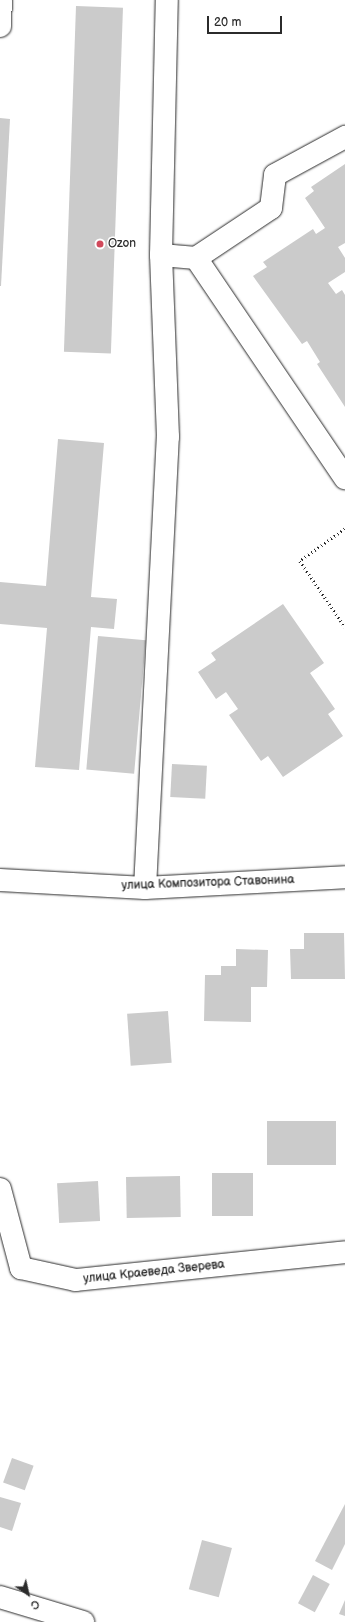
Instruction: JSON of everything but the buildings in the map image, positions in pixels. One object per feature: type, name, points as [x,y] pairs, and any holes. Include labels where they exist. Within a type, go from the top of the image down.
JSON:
[{"type":"street","points":[[0,26],[1,0]]},
{"type":"street","points":[[146,888],[168,437],[161,256],[167,0]]},
{"type":"street","points":[[161,256],[196,258],[271,208],[275,175],[345,137]]},
{"type":"street","points":[[196,258],[345,478]]},
{"type":"street","name":"улица Композитора Ставонина","points":[[0,880],[146,888],[345,877]]},
{"type":"street","name":"улица Краеведа Зверева","points":[[0,1189],[21,1268],[76,1280],[345,1252]]},
{"type":"street","points":[[0,1597],[83,1622]]},
{"type":"path","points":[[345,530],[300,561],[345,627]]},
{"type":"place","name":"Ozon","points":[[100,244]]}]
